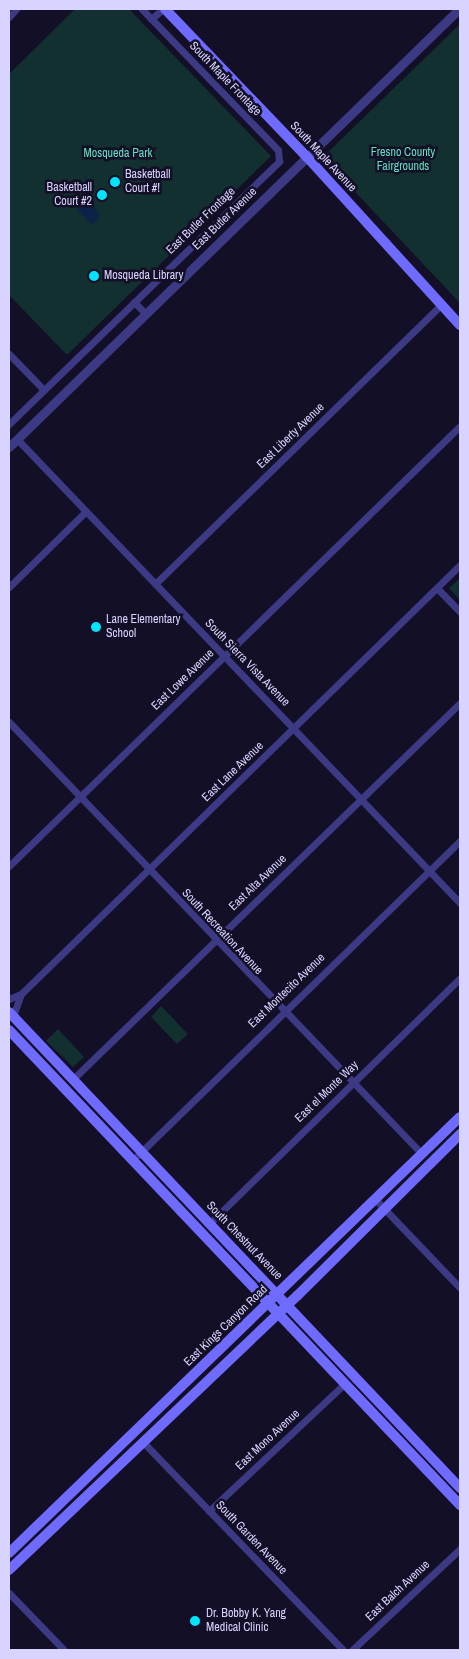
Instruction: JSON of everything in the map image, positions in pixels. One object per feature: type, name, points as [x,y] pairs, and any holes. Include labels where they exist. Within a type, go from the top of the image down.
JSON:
[{"type":"main road","name":"South Maple Avenue","points":[[164,9],[307,157],[460,325]]},
{"type":"main road","name":"South Chestnut Avenue","points":[[11,1014],[460,1488]]},
{"type":"main road","points":[[9,1030],[343,1385],[460,1506]]},
{"type":"main road","name":"East Kings Canyon Road","points":[[9,1553],[460,1119]]},
{"type":"main road","name":"East Kings Canyon Road","points":[[9,1570],[277,1314],[460,1134]]},
{"type":"main road","points":[[163,1193],[173,1194],[199,1220],[210,1223]]},
{"type":"main road","points":[[412,1456],[421,1447]]},
{"type":"street","points":[[9,17],[16,9]]},
{"type":"street","name":"South Maple Frontage","points":[[142,9],[280,155]]},
{"type":"street","points":[[152,19],[164,9]]},
{"type":"street","name":"East Butler Avenue","points":[[9,447],[459,9]]},
{"type":"street","name":"East Butler Frontage","points":[[9,424],[279,161],[280,155]]},
{"type":"street","points":[[134,302],[146,314]]},
{"type":"street","name":"East Liberty Avenue","points":[[156,583],[441,305]]},
{"type":"street","points":[[9,354],[44,390]]},
{"type":"street","name":"East Lowe Avenue","points":[[9,866],[460,426]]},
{"type":"street","name":"South Sierra Vista Avenue","points":[[17,439],[294,728],[359,800],[460,903]]},
{"type":"street","points":[[9,586],[86,511]]},
{"type":"street","name":"East Lane Avenue","points":[[11,1014],[21,994],[460,565]]},
{"type":"street","points":[[436,588],[460,612]]},
{"type":"street","name":"East Alta Avenue","points":[[72,1080],[460,703]]},
{"type":"street","name":"South Recreation Avenue","points":[[9,724],[149,869],[282,1011],[422,1154]]},
{"type":"street","name":"East Montecito Avenue","points":[[132,1160],[282,1011],[430,872],[460,841]]},
{"type":"street","name":"East el Monte Way","points":[[210,1223],[460,978]]},
{"type":"street","name":"East Lane Avenue","points":[[9,998],[21,994]]},
{"type":"street","points":[[375,1199],[460,1288]]},
{"type":"street","name":"East Mono Avenue","points":[[209,1511],[343,1385]]},
{"type":"street","name":"South Garden Avenue","points":[[142,1441],[343,1650]]},
{"type":"street","name":"East Balch Avenue","points":[[352,1650],[460,1548]]},
{"type":"street","points":[[9,1593],[64,1650]]},
{"type":"green space","name":"Mosqueda Park","points":[[75,9],[129,9],[271,156],[67,355],[9,295],[9,74]]},
{"type":"green space","name":"Fresno County Fairgrounds","points":[[460,24],[460,303],[325,160],[326,154]]},
{"type":"green space","points":[[460,578],[460,600],[449,588]]},
{"type":"green space","points":[[161,1006],[188,1034],[177,1044],[151,1017]]},
{"type":"green space","points":[[58,1029],[84,1057],[73,1067],[46,1041]]},
{"type":"green space","points":[[228,1216],[254,1244],[247,1251],[223,1226]]},
{"type":"water","points":[[86,200],[101,216],[92,225],[76,209]]},
{"type":"place","name":"Basketball Court #!","points":[[115,182]]},
{"type":"place","name":"Basketball Court #2","points":[[102,195]]},
{"type":"place","name":"Mosqueda Library","points":[[94,276]]},
{"type":"place","name":"Lane Elementary School","points":[[96,627]]},
{"type":"place","name":"Dr. Bobby K. Yang Medical Clinic","points":[[195,1621]]}]
